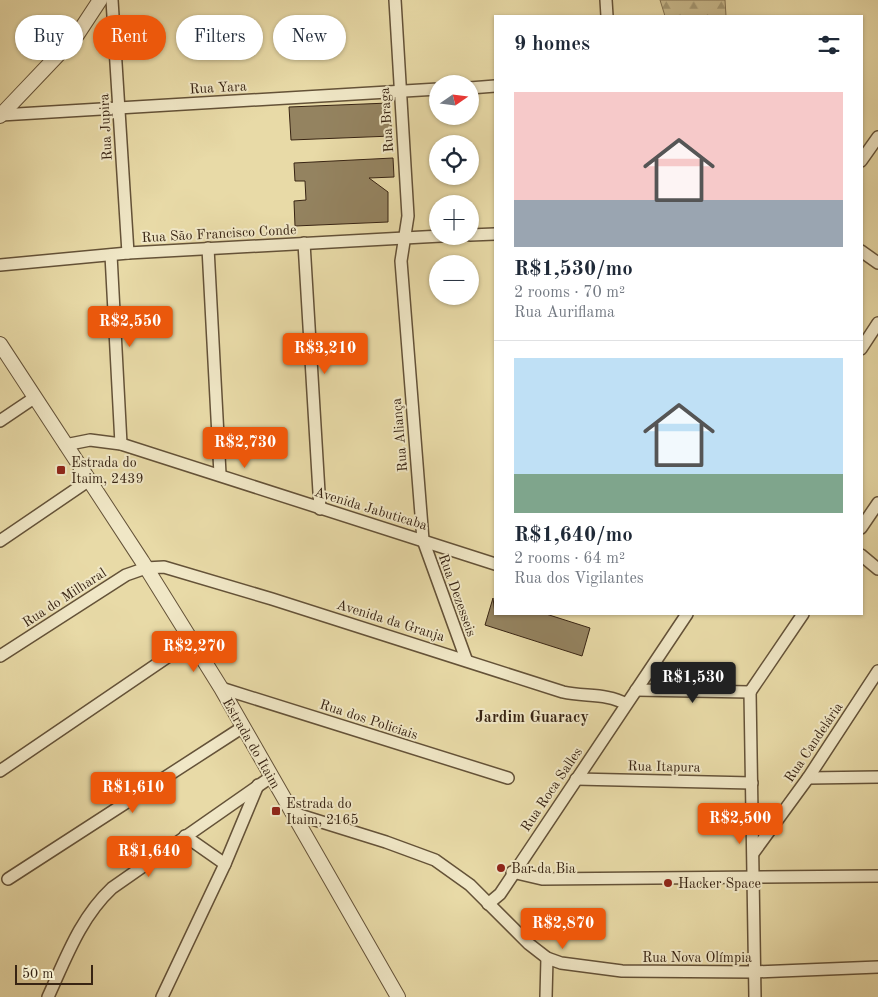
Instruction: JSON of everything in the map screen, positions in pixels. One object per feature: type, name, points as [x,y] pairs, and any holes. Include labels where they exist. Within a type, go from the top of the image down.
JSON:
[{"type":"street","points":[[0,115],[77,35],[100,0]]},
{"type":"street","name":"Rua Jupira","points":[[112,0],[128,253]]},
{"type":"street","name":"Rua Braga","points":[[395,0],[399,92],[408,216],[404,238]]},
{"type":"street","points":[[606,0],[607,15]]},
{"type":"street","points":[[479,87],[494,86]]},
{"type":"street","name":"Rua Yara","points":[[0,115],[429,90]]},
{"type":"street","points":[[863,158],[878,137]]},
{"type":"street","points":[[479,235],[494,234]]},
{"type":"street","name":"Rua São Francisco Conde","points":[[0,265],[128,253],[429,237]]},
{"type":"street","name":"Rua Aliança","points":[[404,238],[400,261],[423,540]]},
{"type":"street","points":[[304,243],[320,509]]},
{"type":"street","points":[[208,248],[220,474]]},
{"type":"street","points":[[863,253],[878,264]]},
{"type":"street","points":[[112,255],[122,444]]},
{"type":"street","points":[[863,345],[878,323]]},
{"type":"street","name":"Estrada do Itaim","points":[[0,344],[146,568],[221,688],[398,997]]},
{"type":"street","points":[[0,421],[34,398]]},
{"type":"street","name":"Avenida Jabuticaba","points":[[65,445],[90,440],[122,444],[494,564]]},
{"type":"street","points":[[0,541],[88,481]]},
{"type":"street","points":[[863,525],[878,503]]},
{"type":"street","name":"Rua Dezesseis","points":[[423,540],[466,660]]},
{"type":"street","points":[[863,557],[878,569]]},
{"type":"street","name":"Avenida da Granja","points":[[146,568],[164,567],[466,660],[563,692],[582,696],[611,697],[626,704]]},
{"type":"street","name":"Rua do Milharal","points":[[0,656],[126,575],[146,568]]},
{"type":"street","name":"Rua Roca Salles","points":[[488,904],[500,894],[512,872],[686,615]]},
{"type":"street","points":[[755,997],[750,692],[802,615]]},
{"type":"street","points":[[0,771],[191,641]]},
{"type":"street","name":"Rua Candelária","points":[[754,852],[808,778],[878,671]]},
{"type":"street","name":"Rua dos Policiais","points":[[221,688],[508,778]]},
{"type":"street","points":[[866,689],[878,689]]},
{"type":"street","points":[[636,690],[750,692]]},
{"type":"street","points":[[8,879],[243,727]]},
{"type":"street","points":[[48,997],[77,934],[96,904],[112,888],[271,777]]},
{"type":"street","points":[[808,778],[878,777]]},
{"type":"street","name":"Rua Itapura","points":[[576,779],[752,783]]},
{"type":"street","points":[[162,997],[225,864],[258,785]]},
{"type":"street","name":"Rua Nova Olímpia","points":[[293,813],[394,844],[435,860],[470,885],[529,944],[547,958],[581,968],[622,971],[754,972],[878,967]]},
{"type":"street","points":[[185,836],[225,864]]},
{"type":"street","points":[[512,872],[542,879],[878,876]]},
{"type":"street","points":[[546,997],[547,958]]},
{"type":"green space","points":[[660,0],[725,0],[726,15],[665,15]]},
{"type":"building","points":[[389,103],[392,136],[291,140],[289,107]]},
{"type":"building","points":[[393,158],[394,177],[369,178],[388,192],[388,222],[295,226],[294,201],[306,200],[305,181],[295,181],[294,163]]},
{"type":"building","points":[[493,598],[494,615],[549,615],[590,628],[582,656],[485,625]]},
{"type":"place","name":"Estrada do Itaim, 2439","points":[[61,470]]},
{"type":"place","name":"Estrada do Itaim, 2165","points":[[276,811]]},
{"type":"place","name":"Bar da Bia","points":[[501,868]]},
{"type":"place","name":"Hacker Space","points":[[668,883]]},
{"type":"district","name":"Jardim Guaracy","points":[[532,716]]}]
